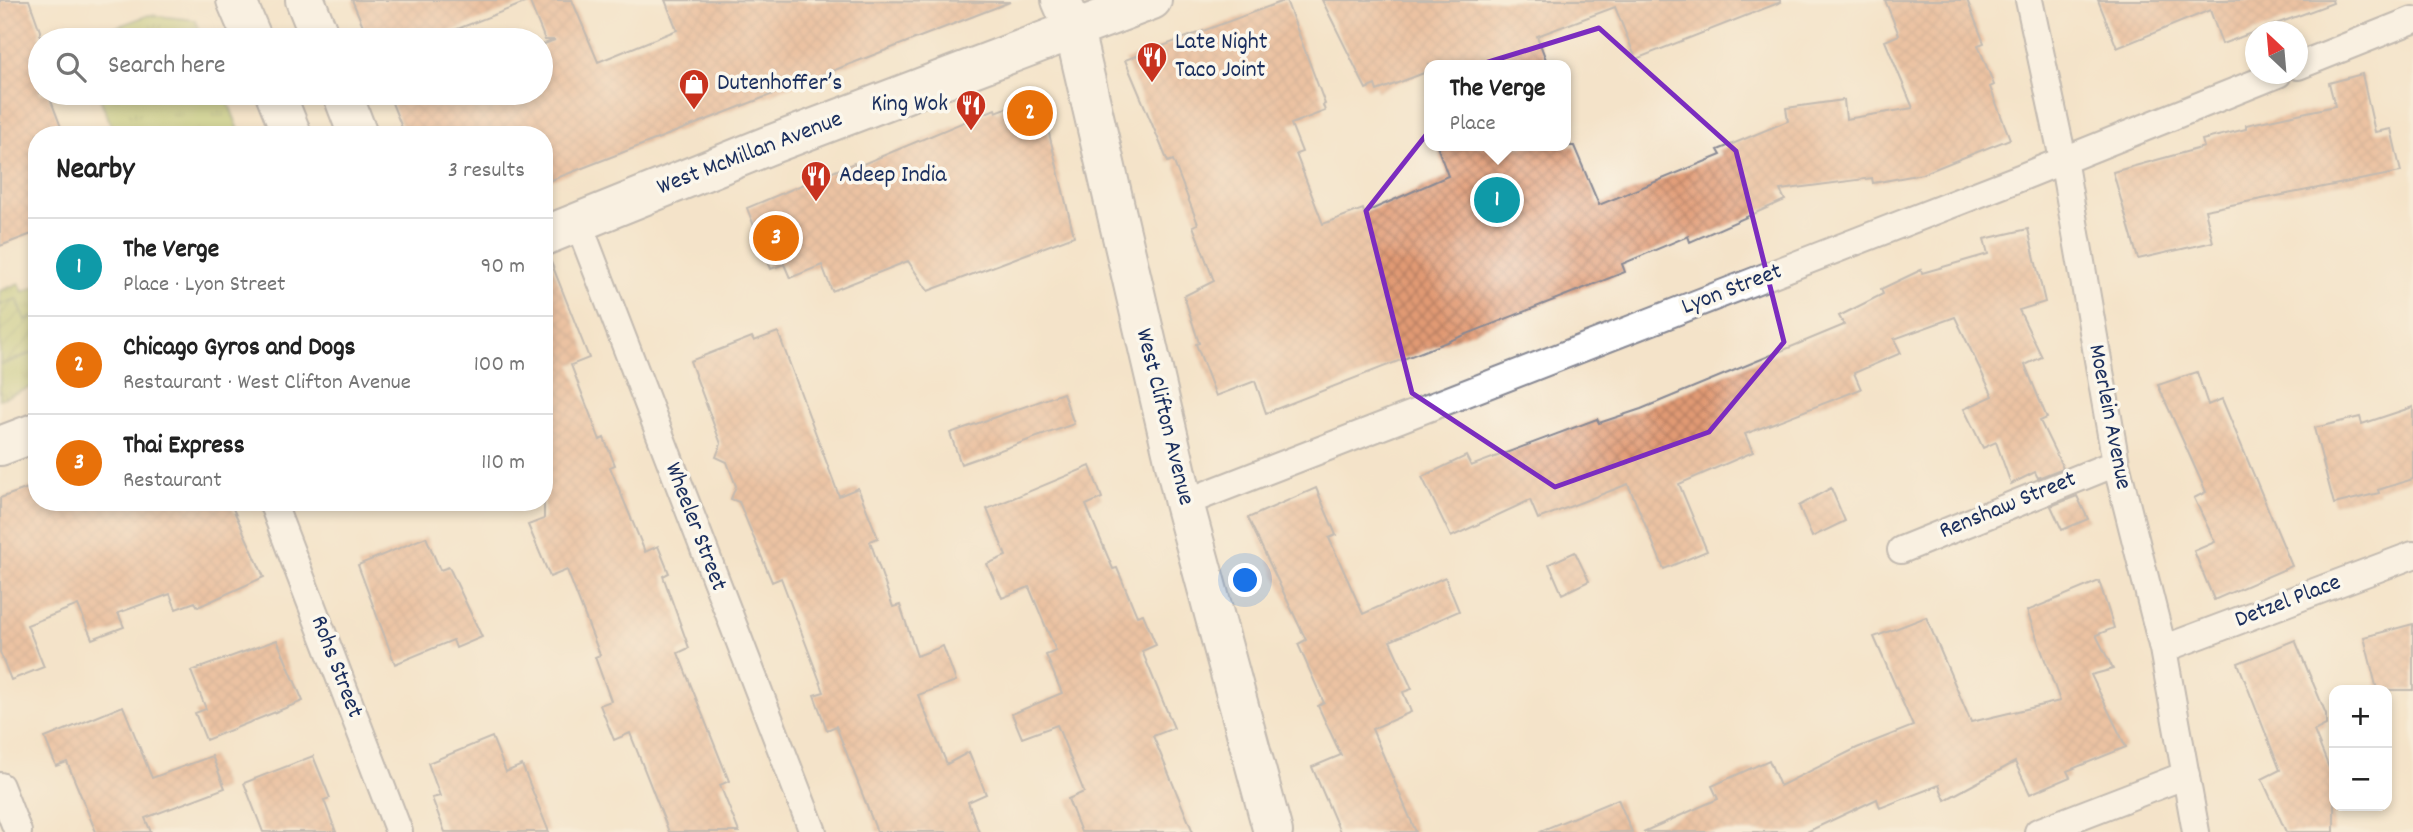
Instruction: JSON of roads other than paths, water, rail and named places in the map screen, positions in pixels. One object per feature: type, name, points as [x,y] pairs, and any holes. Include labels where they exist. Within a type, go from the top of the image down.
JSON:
[{"type":"main road","points":[[236,0],[248,28]]},
{"type":"main road","points":[[305,0],[316,28]]},
{"type":"main road","name":"West McMillan Avenue","points":[[561,229],[767,146],[1068,15],[1152,0]]},
{"type":"main road","name":"West Clifton Avenue","points":[[1068,15],[1184,503],[1273,832]]},
{"type":"main road","points":[[280,105],[288,126]]},
{"type":"main road","points":[[347,105],[355,126]]},
{"type":"main road","points":[[0,446],[28,435]]},
{"type":"street","name":"Moerlein Avenue","points":[[2029,0],[2063,159],[2116,463],[2163,649],[2196,832]]},
{"type":"street","points":[[2308,62],[2413,20]]},
{"type":"street","name":"Lyon Street","points":[[1184,503],[2253,84]]},
{"type":"street","name":"Wheeler Street","points":[[561,229],[813,832]]},
{"type":"street","name":"Renshaw Street","points":[[1901,550],[2116,463]]},
{"type":"street","name":"Rohs Street","points":[[275,511],[399,832]]},
{"type":"street","name":"Detzel Place","points":[[2163,649],[2413,555]]},
{"type":"street","points":[[2038,832],[2186,775]]},
{"type":"street","points":[[0,786],[18,832]]},
{"type":"place","name":"Late Night Taco Joint","points":[[1152,84]]},
{"type":"place","name":"Dutenhoffer’s","points":[[694,111]]},
{"type":"place","name":"Chicago Gyros and Dogs","points":[[1030,113]]},
{"type":"place","name":"King Wok","points":[[971,132]]},
{"type":"place","name":"The Verge","points":[[1497,200]]},
{"type":"place","name":"Adeep India","points":[[816,203]]},
{"type":"place","name":"Thai Express","points":[[776,238]]}]
